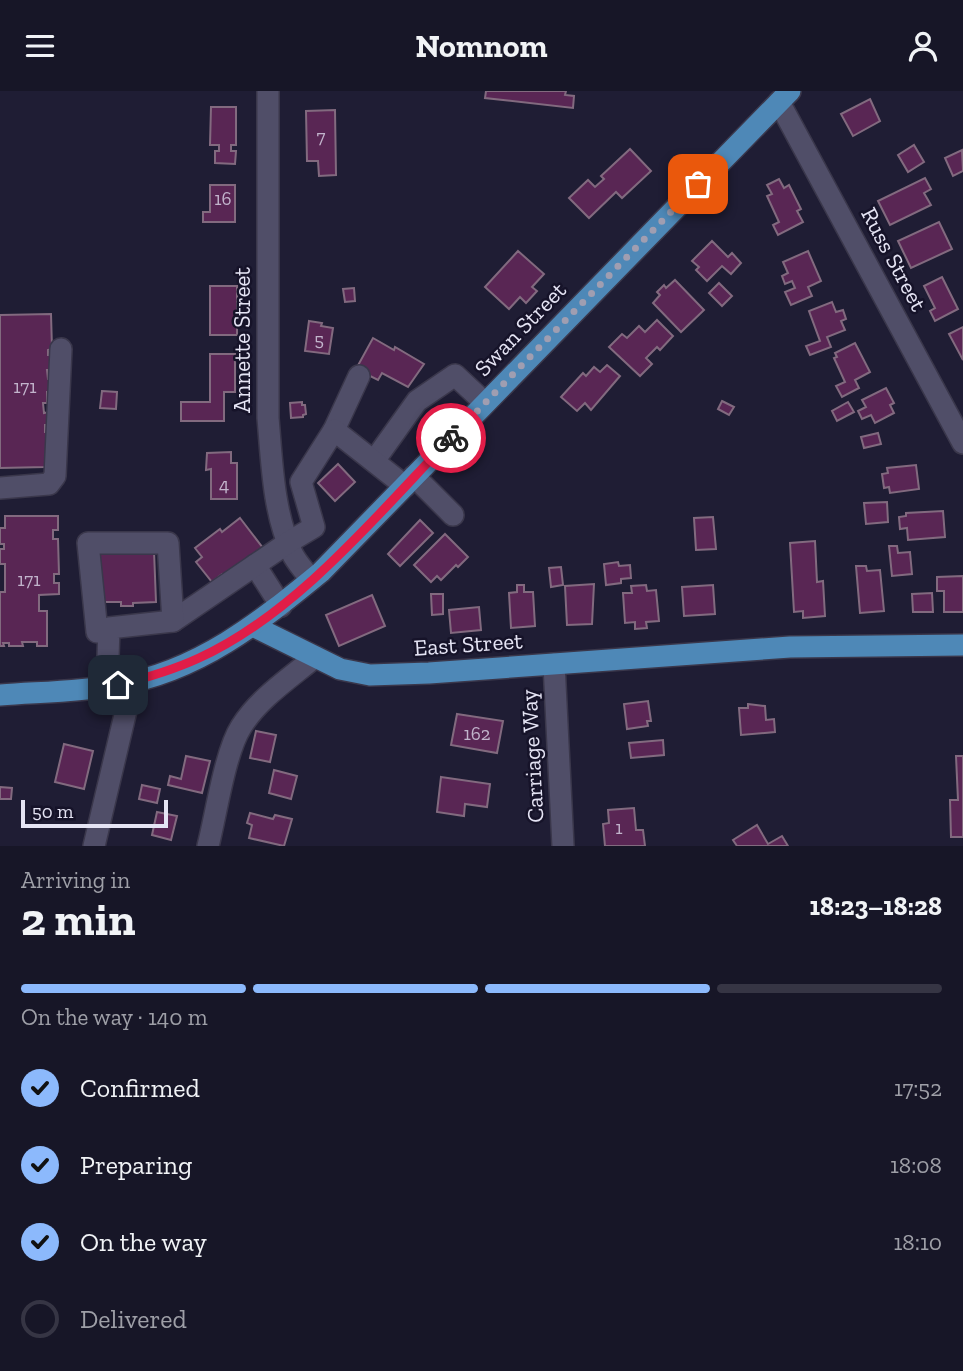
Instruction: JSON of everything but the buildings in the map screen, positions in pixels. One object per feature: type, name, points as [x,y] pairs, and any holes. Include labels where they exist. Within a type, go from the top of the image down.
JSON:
[{"type":"main road","name":"Swan Street","points":[[253,626],[311,580],[784,96]]},
{"type":"main road","name":"East Street","points":[[253,626],[340,669],[370,675],[790,647],[963,645]]},
{"type":"main road","points":[[0,695],[107,686],[133,681],[200,658],[253,626]]},
{"type":"street","name":"Annette Street","points":[[268,91],[268,418],[276,504],[292,554],[311,580]]},
{"type":"street","name":"Russ Street","points":[[784,96],[961,432]]},
{"type":"street","points":[[0,488],[49,484],[55,476],[61,349]]},
{"type":"street","points":[[373,461],[417,401],[455,375],[485,403]]},
{"type":"street","points":[[173,621],[168,543],[88,543],[97,632],[108,628],[173,621],[314,527],[300,482],[334,430],[359,376]]},
{"type":"street","points":[[334,430],[373,461],[410,481],[453,515]]},
{"type":"street","points":[[255,565],[281,606]]},
{"type":"street","points":[[107,686],[108,628]]},
{"type":"street","points":[[208,846],[230,752],[240,728],[258,706],[315,657]]},
{"type":"street","name":"Carriage Way","points":[[554,664],[563,846]]},
{"type":"street","points":[[94,846],[133,681]]},
{"type":"way so far","points":[[451,438],[698,184]]},
{"type":"route","points":[[118,685],[200,658],[243,634],[273,612],[321,572],[451,438]]}]
